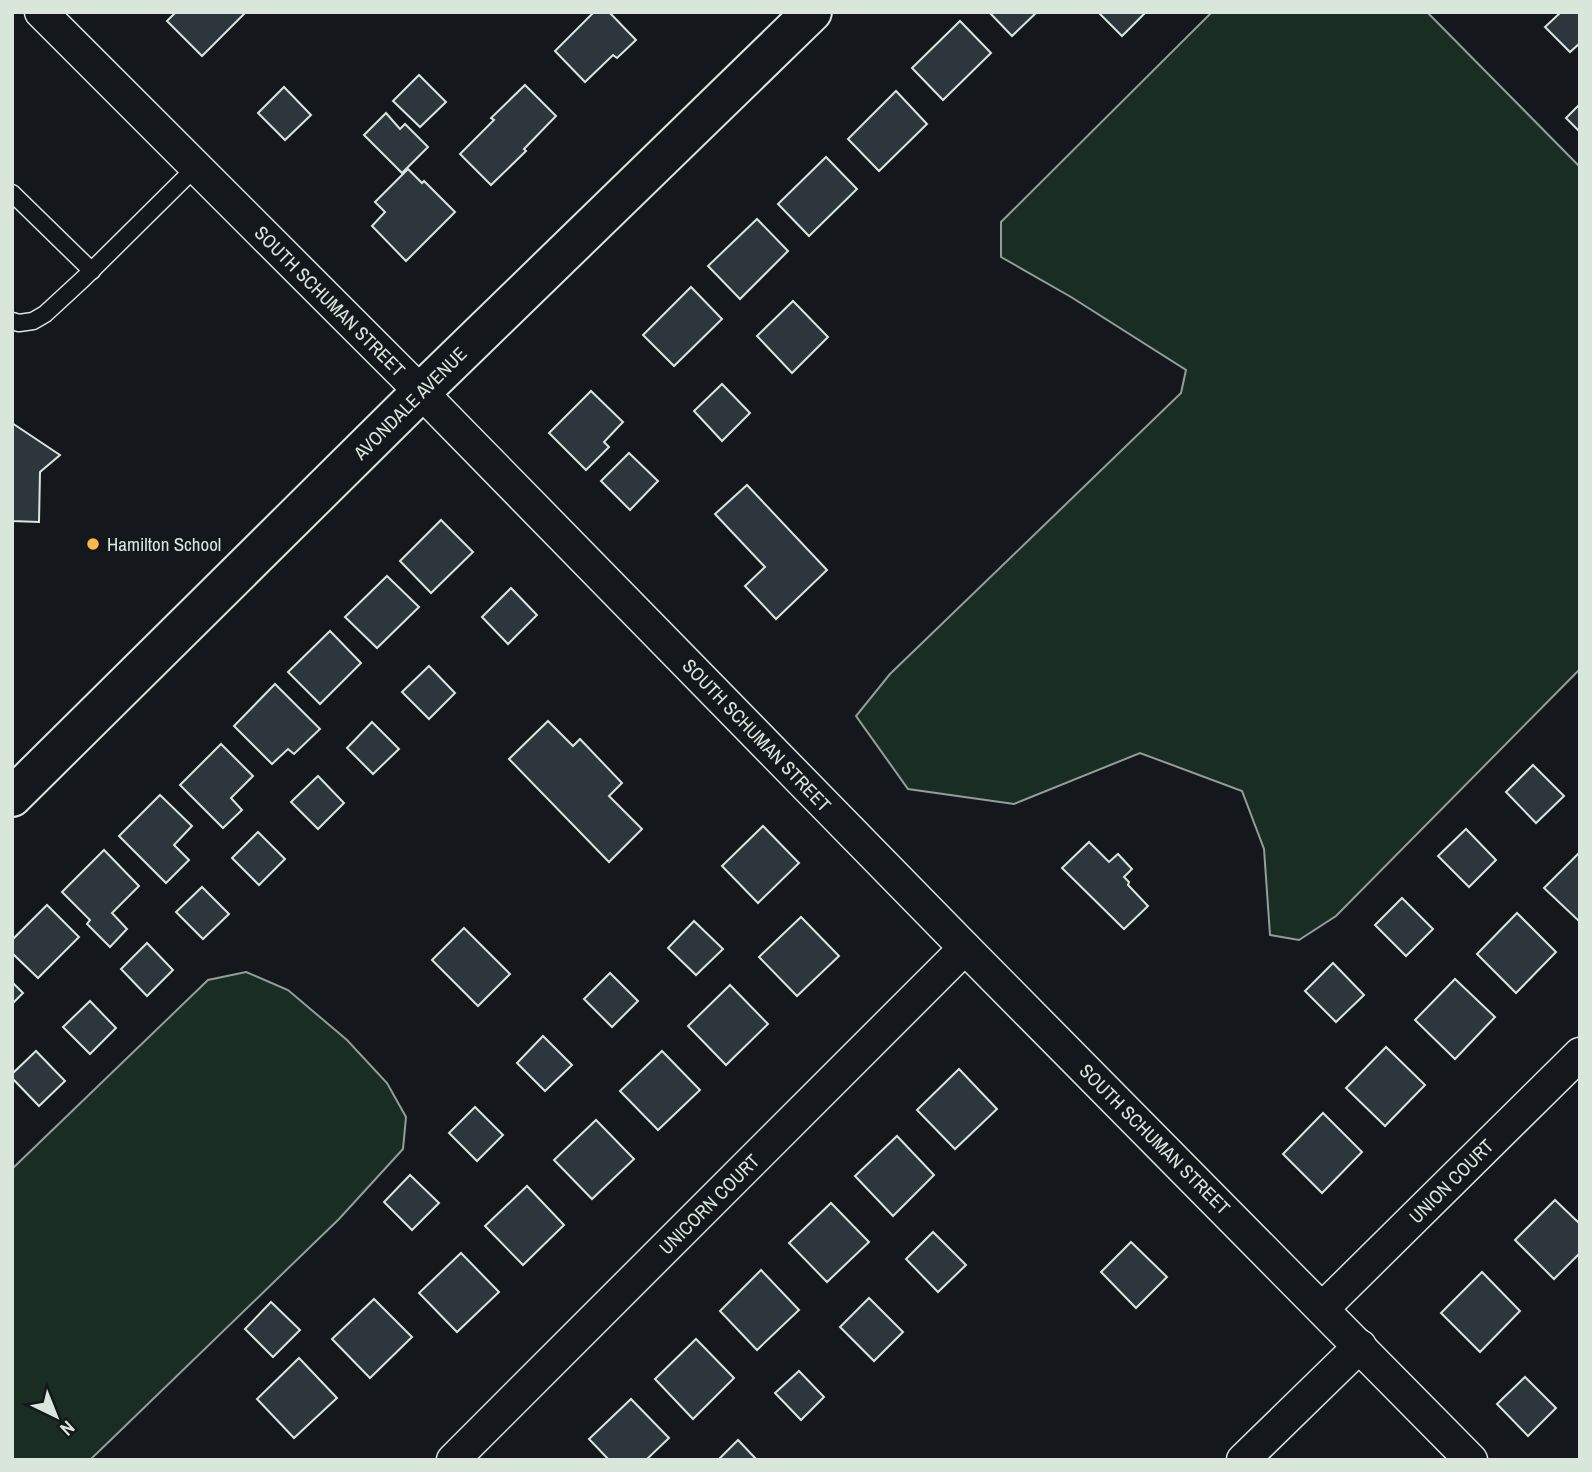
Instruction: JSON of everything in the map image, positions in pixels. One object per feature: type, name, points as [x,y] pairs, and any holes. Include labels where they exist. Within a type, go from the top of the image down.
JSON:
[{"type":"street","name":"AVONDALE AVENUE","points":[[12,797],[421,392],[812,12]]},
{"type":"street","name":"SOUTH SCHUMAN STREET","points":[[45,14],[421,392],[1471,1460]]},
{"type":"street","name":"UNICORN COURT","points":[[453,1460],[965,948]]},
{"type":"street","name":"UNION COURT","points":[[1323,1308],[1580,1054]]},
{"type":"street","points":[[1243,1460],[1360,1346]]},
{"type":"lane","points":[[12,321],[33,321],[45,314],[92,271],[195,167]]},
{"type":"lane","points":[[12,192],[92,271]]},
{"type":"green space","points":[[1212,12],[1427,12],[1580,167],[1580,669],[1336,916],[1299,940],[1270,935],[1264,849],[1242,791],[1140,753],[1014,804],[908,789],[856,716],[890,674],[1181,393],[1186,370],[1071,297],[1001,257],[1001,222]]},
{"type":"green space","points":[[246,972],[288,990],[347,1040],[387,1083],[406,1117],[403,1149],[339,1219],[90,1460],[12,1460],[12,1169],[208,980]]},
{"type":"building","points":[[176,12],[246,12],[202,56],[167,21]]},
{"type":"building","points":[[594,12],[609,12],[636,40],[617,58],[613,55],[585,82],[555,51]]},
{"type":"building","points":[[989,12],[1037,12],[1012,36]]},
{"type":"building","points":[[1098,12],[1146,12],[1122,36]]},
{"type":"building","points":[[1561,12],[1580,12],[1580,43],[1570,52],[1545,27]]},
{"type":"building","points":[[960,21],[991,53],[943,100],[912,68]]},
{"type":"building","points":[[419,75],[446,102],[420,127],[393,101]]},
{"type":"building","points":[[525,85],[556,116],[524,149],[526,151],[491,185],[460,154],[494,120],[491,118]]},
{"type":"building","points":[[284,87],[311,115],[285,140],[258,113]]},
{"type":"building","points":[[896,91],[927,124],[879,171],[848,139]]},
{"type":"building","points":[[1580,104],[1580,132],[1566,118]]},
{"type":"building","points":[[386,113],[400,129],[405,124],[428,147],[402,173],[364,135]]},
{"type":"building","points":[[826,157],[857,189],[809,236],[778,204]]},
{"type":"building","points":[[408,169],[455,212],[406,261],[372,226],[385,212],[375,202]]},
{"type":"building","points":[[757,219],[788,251],[740,299],[708,266]]},
{"type":"building","points":[[691,287],[722,319],[674,366],[643,335]]},
{"type":"building","points":[[793,301],[828,337],[792,373],[757,336]]},
{"type":"building","points":[[722,384],[750,413],[722,441],[694,411]]},
{"type":"building","points":[[591,391],[623,422],[604,442],[609,447],[586,470],[549,433]]},
{"type":"building","points":[[12,423],[60,455],[40,472],[39,522],[12,521]]},
{"type":"building","points":[[629,453],[658,481],[630,510],[601,481]]},
{"type":"building","points":[[747,485],[827,570],[776,619],[745,586],[765,567],[715,514]]},
{"type":"building","points":[[441,520],[473,552],[431,593],[400,561]]},
{"type":"building","points":[[387,576],[419,607],[377,648],[345,617]]},
{"type":"building","points":[[511,588],[537,615],[508,644],[482,617]]},
{"type":"building","points":[[330,631],[361,663],[320,704],[288,672]]},
{"type":"building","points":[[429,666],[455,693],[429,719],[402,692]]},
{"type":"building","points":[[275,684],[320,729],[294,754],[288,749],[272,764],[234,726]]},
{"type":"building","points":[[548,721],[573,746],[580,739],[622,783],[609,796],[642,829],[609,862],[509,759]]},
{"type":"building","points":[[372,722],[399,749],[373,774],[347,748]]},
{"type":"building","points":[[221,744],[253,776],[231,798],[242,810],[223,828],[180,785]]},
{"type":"building","points":[[1533,765],[1564,796],[1536,823],[1506,792]]},
{"type":"building","points":[[318,776],[344,803],[318,829],[291,802]]},
{"type":"building","points":[[160,795],[192,826],[174,845],[189,860],[166,883],[119,836]]},
{"type":"building","points":[[763,826],[799,863],[758,903],[722,866]]},
{"type":"building","points":[[1466,829],[1496,860],[1469,887],[1438,856]]},
{"type":"building","points":[[258,832],[285,859],[259,885],[232,858]]},
{"type":"building","points":[[1089,842],[1109,862],[1118,854],[1132,869],[1124,877],[1148,906],[1124,929],[1062,868]]},
{"type":"building","points":[[104,850],[139,886],[112,913],[127,929],[110,947],[87,924],[90,920],[62,892]]},
{"type":"building","points":[[1580,852],[1580,922],[1544,888]]},
{"type":"building","points":[[202,887],[229,914],[203,939],[176,912]]},
{"type":"building","points":[[1402,898],[1433,929],[1406,956],[1375,925]]},
{"type":"building","points":[[47,905],[79,937],[38,978],[12,953],[12,940]]},
{"type":"building","points":[[1517,913],[1556,952],[1516,993],[1477,954]]},
{"type":"building","points":[[801,917],[839,956],[797,996],[759,957]]},
{"type":"building","points":[[694,921],[723,949],[696,975],[668,948]]},
{"type":"building","points":[[464,928],[510,974],[478,1006],[432,960]]},
{"type":"building","points":[[147,943],[173,970],[147,996],[121,969]]},
{"type":"building","points":[[1333,963],[1364,995],[1336,1022],[1305,991]]},
{"type":"building","points":[[610,973],[638,1001],[612,1027],[584,999]]},
{"type":"building","points":[[1455,979],[1495,1017],[1455,1059],[1415,1020]]},
{"type":"building","points":[[12,982],[23,993],[12,1004]]},
{"type":"building","points":[[730,985],[768,1024],[726,1065],[688,1026]]},
{"type":"building","points":[[90,1001],[116,1028],[90,1054],[63,1027]]},
{"type":"building","points":[[543,1036],[572,1065],[545,1091],[517,1063]]},
{"type":"building","points":[[1386,1047],[1425,1085],[1385,1126],[1346,1088]]},
{"type":"building","points":[[36,1051],[65,1081],[39,1106],[12,1078],[12,1074]]},
{"type":"building","points":[[662,1051],[700,1090],[658,1130],[620,1091]]},
{"type":"building","points":[[959,1069],[997,1109],[955,1149],[917,1110]]},
{"type":"building","points":[[475,1107],[503,1135],[477,1161],[449,1133]]},
{"type":"building","points":[[1323,1113],[1362,1152],[1322,1193],[1283,1154]]},
{"type":"building","points":[[596,1120],[634,1159],[592,1199],[554,1160]]},
{"type":"building","points":[[897,1136],[934,1175],[893,1216],[855,1176]]},
{"type":"building","points":[[410,1175],[439,1203],[412,1230],[384,1202]]},
{"type":"building","points":[[527,1186],[564,1225],[523,1265],[485,1226]]},
{"type":"building","points":[[1555,1200],[1580,1224],[1580,1253],[1554,1279],[1515,1240]]},
{"type":"building","points":[[831,1203],[869,1242],[827,1282],[789,1243]]},
{"type":"building","points":[[933,1232],[966,1265],[938,1292],[906,1259]]},
{"type":"building","points":[[1131,1242],[1167,1277],[1136,1308],[1101,1272]]},
{"type":"building","points":[[461,1253],[499,1292],[457,1332],[419,1293]]},
{"type":"building","points":[[761,1270],[799,1310],[757,1350],[720,1311]]},
{"type":"building","points":[[1482,1272],[1520,1311],[1480,1352],[1441,1313]]},
{"type":"building","points":[[869,1298],[903,1332],[874,1361],[840,1327]]},
{"type":"building","points":[[374,1299],[412,1337],[370,1378],[332,1339]]},
{"type":"building","points":[[271,1302],[300,1330],[273,1357],[245,1329]]},
{"type":"building","points":[[696,1339],[734,1378],[693,1419],[655,1379]]},
{"type":"building","points":[[299,1358],[337,1398],[294,1438],[257,1399]]},
{"type":"building","points":[[799,1371],[824,1397],[801,1420],[775,1393]]},
{"type":"building","points":[[1525,1377],[1556,1408],[1528,1436],[1497,1404]]},
{"type":"building","points":[[631,1399],[669,1438],[646,1460],[609,1460],[589,1439]]},
{"type":"building","points":[[738,1440],[757,1460],[718,1460]]},
{"type":"place","name":"Hamilton School","points":[[93,544]]}]
